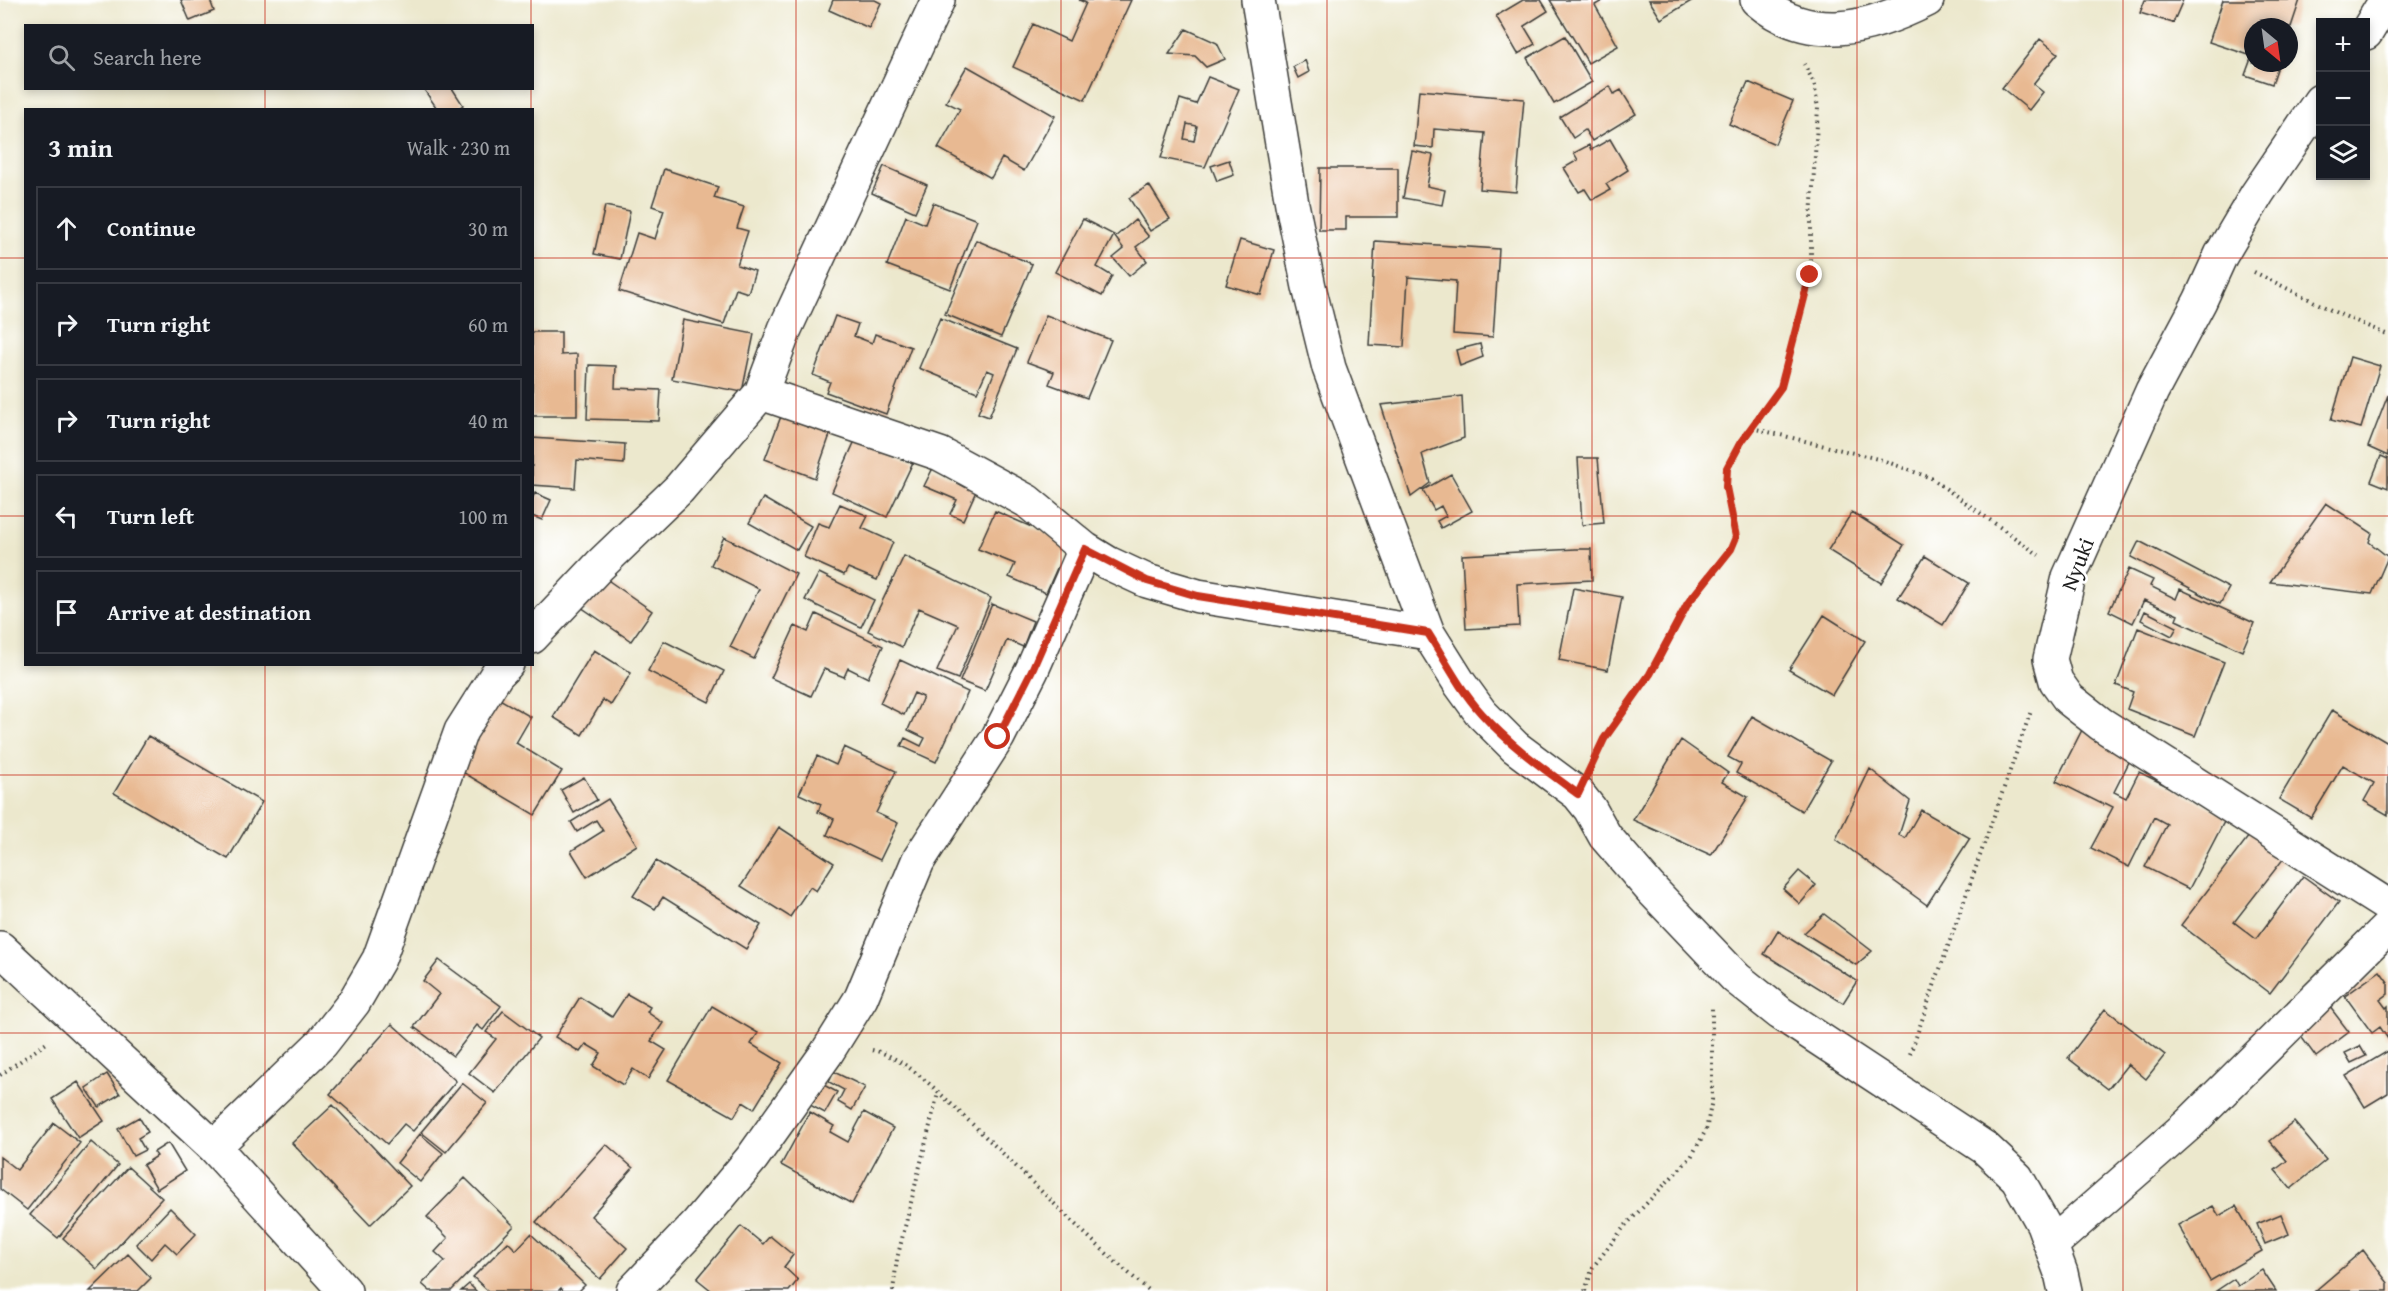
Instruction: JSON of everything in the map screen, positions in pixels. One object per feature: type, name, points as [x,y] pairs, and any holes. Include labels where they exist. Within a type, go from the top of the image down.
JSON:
[{"type":"street","points":[[534,635],[600,565],[679,489],[761,393],[784,329],[938,0]]},
{"type":"street","points":[[1258,0],[1292,204],[1329,368],[1428,633],[1481,713],[1515,747],[1578,794],[1590,809],[1605,836],[1650,888],[1736,978],[1780,1013],[1985,1148],[2017,1178],[2043,1224],[2065,1291]]},
{"type":"street","points":[[1757,0],[1785,20],[1808,27],[1839,29],[1898,15],[1927,0]]},
{"type":"street","points":[[2370,26],[2386,0]]},
{"type":"street","name":"Nyuki","points":[[2050,659],[2069,577],[2152,391],[2200,301],[2221,255],[2257,194],[2316,107]]},
{"type":"street","points":[[761,393],[940,454],[1027,501],[1085,549],[1147,581],[1198,596],[1428,633]]},
{"type":"street","points":[[633,1291],[696,1225],[753,1158],[826,1054],[861,998],[918,861],[1003,727],[1032,670],[1085,549]]},
{"type":"street","points":[[2050,659],[2056,681],[2069,699],[2101,724],[2388,906]]},
{"type":"street","points":[[214,1147],[322,1043],[354,1002],[380,959],[462,731],[497,674],[505,666]]},
{"type":"street","points":[[2051,1245],[2188,1125],[2388,927]]},
{"type":"street","points":[[0,948],[214,1147],[345,1291]]},
{"type":"path","points":[[1578,794],[1604,739],[1650,674],[1688,603],[1731,549],[1736,537],[1726,487],[1727,468],[1741,442],[1781,387],[1810,275],[1818,108],[1814,82],[1800,56]]},
{"type":"path","points":[[2221,255],[2335,312],[2388,335]]},
{"type":"path","points":[[1752,428],[1882,460],[1931,478],[2069,577]]},
{"type":"path","points":[[1898,1089],[2050,659]]},
{"type":"path","points":[[1585,1291],[1593,1267],[1624,1227],[1691,1157],[1706,1130],[1712,1100],[1712,995],[1716,957]]},
{"type":"path","points":[[0,1075],[78,1022]]},
{"type":"path","points":[[826,1054],[870,1050],[885,1053],[906,1066],[1021,1169],[1096,1244],[1150,1291]]},
{"type":"path","points":[[893,1291],[897,1259],[938,1093]]},
{"type":"building","points":[[181,0],[210,0],[214,11],[190,21]]},
{"type":"building","points":[[833,0],[875,0],[881,3],[869,28],[829,10]]},
{"type":"building","points":[[1079,0],[1131,0],[1085,100],[1013,67],[1033,24],[1069,41],[1086,3]]},
{"type":"building","points":[[1523,0],[1541,0],[1548,11],[1524,26],[1535,44],[1518,54],[1496,16]]},
{"type":"building","points":[[1550,0],[1604,0],[1595,5],[1618,46],[1588,63]]},
{"type":"building","points":[[1649,0],[1693,0],[1661,19]]},
{"type":"building","points":[[2145,0],[2183,0],[2173,23],[2140,13]]},
{"type":"building","points":[[2223,0],[2300,0],[2294,18],[2244,18],[2244,53],[2209,42]]},
{"type":"building","points":[[1186,29],[1217,43],[1225,59],[1206,67],[1195,56],[1169,54]]},
{"type":"building","points":[[1565,36],[1592,82],[1554,104],[1527,58]]},
{"type":"building","points":[[2040,39],[2058,53],[2033,84],[2043,92],[2029,110],[2002,88]]},
{"type":"building","points":[[1305,60],[1309,72],[1298,78],[1293,67]]},
{"type":"building","points":[[967,66],[1055,116],[1024,171],[1002,158],[991,178],[938,148],[960,109],[946,102]]},
{"type":"building","points":[[2246,72],[2276,72],[2272,84],[2245,75]]},
{"type":"building","points":[[1208,77],[1239,89],[1205,167],[1161,158],[1180,99],[1196,104]],"holes":[[[1187,124],[1197,126],[1194,141],[1184,139]]]},
{"type":"building","points":[[1748,82],[1793,101],[1775,144],[1729,124]]},
{"type":"building","points":[[1610,86],[1614,94],[1621,90],[1636,114],[1592,141],[1585,130],[1573,138],[1560,117]]},
{"type":"building","points":[[424,90],[453,90],[463,105],[459,108],[437,108]]},
{"type":"building","points":[[1419,90],[1524,99],[1516,192],[1480,189],[1485,133],[1434,129],[1433,148],[1414,146]]},
{"type":"building","points":[[1610,139],[1628,170],[1606,184],[1610,190],[1592,200],[1585,189],[1579,192],[1564,168],[1578,160],[1574,153],[1589,145],[1591,150]]},
{"type":"building","points":[[1412,151],[1433,155],[1427,186],[1445,190],[1442,205],[1403,198]]},
{"type":"building","points":[[1229,160],[1234,175],[1217,181],[1211,166]]},
{"type":"building","points":[[884,166],[927,185],[915,212],[872,193]]},
{"type":"building","points":[[1320,168],[1398,168],[1398,217],[1346,217],[1346,230],[1319,230]]},
{"type":"building","points":[[664,169],[718,187],[714,198],[744,207],[737,228],[748,231],[737,265],[755,271],[748,293],[736,289],[724,324],[619,291],[637,233],[655,239],[664,210],[652,206]]},
{"type":"building","points":[[1149,185],[1170,219],[1150,231],[1129,198]]},
{"type":"building","points":[[933,203],[977,220],[950,289],[887,265],[906,216],[925,224]]},
{"type":"building","points":[[605,206],[630,211],[620,259],[594,254]]},
{"type":"building","points":[[1083,219],[1114,235],[1097,267],[1112,276],[1102,296],[1055,272]]},
{"type":"building","points":[[1135,220],[1149,237],[1136,247],[1147,261],[1129,276],[1113,258],[1124,249],[1115,237]]},
{"type":"building","points":[[976,240],[1032,264],[1001,337],[945,314]]},
{"type":"building","points":[[1240,240],[1274,250],[1261,295],[1226,285]]},
{"type":"building","points":[[1375,241],[1499,249],[1493,337],[1453,334],[1456,281],[1408,277],[1404,347],[1369,345]]},
{"type":"building","points":[[1046,315],[1111,340],[1087,398],[1049,384],[1054,372],[1027,362]]},
{"type":"building","points":[[835,316],[858,324],[854,336],[872,343],[875,334],[911,347],[886,414],[826,392],[830,382],[813,375]]},
{"type":"building","points":[[940,318],[1017,349],[989,417],[978,413],[994,373],[987,370],[977,392],[919,368]]},
{"type":"building","points":[[683,320],[754,334],[742,392],[672,379]]},
{"type":"building","points":[[534,332],[561,332],[561,355],[577,354],[577,416],[534,416]]},
{"type":"building","points":[[1480,344],[1483,357],[1460,366],[1456,350]]},
{"type":"building","points":[[2350,357],[2380,366],[2361,428],[2331,420]]},
{"type":"building","points":[[589,365],[616,366],[615,388],[661,390],[659,421],[587,419]]},
{"type":"building","points":[[2388,395],[2388,456],[2368,447]]},
{"type":"building","points":[[1462,396],[1464,438],[1422,454],[1430,483],[1411,497],[1381,405]]},
{"type":"building","points":[[783,411],[832,429],[815,478],[765,459]]},
{"type":"building","points":[[858,434],[914,460],[887,517],[832,492]]},
{"type":"building","points":[[534,438],[625,444],[624,464],[577,460],[575,488],[534,485]]},
{"type":"building","points":[[2381,456],[2388,459],[2388,488],[2371,481]]},
{"type":"building","points":[[1578,458],[1598,458],[1604,523],[1582,525]]},
{"type":"building","points":[[933,468],[977,489],[963,520],[950,514],[957,500],[924,486]]},
{"type":"building","points":[[1451,474],[1472,511],[1441,528],[1437,521],[1446,516],[1441,506],[1434,510],[1423,490]]},
{"type":"building","points":[[535,493],[551,500],[542,520],[534,517]]},
{"type":"building","points":[[763,498],[811,526],[797,550],[749,523]]},
{"type":"building","points":[[2326,503],[2372,533],[2369,542],[2388,557],[2372,594],[2270,582]]},
{"type":"building","points":[[840,504],[868,516],[862,528],[893,542],[877,580],[848,568],[844,575],[804,557],[818,523],[829,527]]},
{"type":"building","points":[[995,511],[1068,543],[1046,593],[1009,577],[1015,564],[978,549]]},
{"type":"building","points":[[1852,512],[1904,545],[1881,583],[1828,550]]},
{"type":"building","points":[[724,537],[796,574],[754,659],[730,647],[759,589],[711,565]]},
{"type":"building","points":[[2139,541],[2229,588],[2220,604],[2131,557]]},
{"type":"building","points":[[1591,549],[1592,580],[1517,584],[1519,626],[1466,629],[1462,555]]},
{"type":"building","points":[[904,556],[991,598],[958,679],[937,671],[958,625],[919,608],[902,647],[868,631]]},
{"type":"building","points":[[1925,556],[1969,583],[1943,625],[1898,598]]},
{"type":"building","points":[[2129,569],[2153,580],[2150,586],[2176,599],[2180,589],[2254,623],[2242,651],[2176,620],[2178,615],[2144,600],[2133,623],[2109,611]]},
{"type":"building","points":[[819,573],[874,600],[861,627],[805,600]]},
{"type":"building","points":[[599,574],[652,611],[631,641],[578,605]]},
{"type":"building","points":[[1573,588],[1622,597],[1608,670],[1559,660]]},
{"type":"building","points":[[992,604],[1033,621],[1023,647],[1007,640],[985,691],[960,681]]},
{"type":"building","points":[[2145,611],[2177,627],[2172,636],[2141,620]]},
{"type":"building","points":[[816,614],[883,646],[868,678],[848,668],[844,677],[824,669],[811,696],[771,678],[795,626],[808,632]]},
{"type":"building","points":[[1824,615],[1865,641],[1832,695],[1789,670]]},
{"type":"building","points":[[2138,628],[2224,662],[2195,736],[2127,709],[2133,692],[2116,685]]},
{"type":"building","points":[[664,641],[724,671],[709,702],[648,671]]},
{"type":"building","points":[[594,650],[631,673],[611,705],[603,700],[582,735],[553,717]]},
{"type":"building","points":[[900,660],[968,692],[936,762],[901,746],[905,738],[921,746],[925,738],[908,730],[923,697],[914,693],[904,715],[880,703]]},
{"type":"building","points":[[496,697],[531,717],[516,743],[562,771],[535,815],[454,767]]},
{"type":"building","points":[[2332,710],[2388,743],[2388,815],[2364,801],[2374,783],[2343,765],[2311,818],[2279,799]]},
{"type":"building","points":[[1752,716],[1831,761],[1802,811],[1736,773],[1741,764],[1728,757]]},
{"type":"building","points":[[2082,730],[2132,756],[2114,792],[2126,798],[2139,772],[2227,816],[2189,889],[2145,867],[2167,824],[2154,817],[2129,867],[2091,848],[2113,807],[2105,803],[2104,805],[2056,781]]},
{"type":"building","points":[[148,736],[262,802],[228,859],[114,793]]},
{"type":"building","points":[[1681,740],[1728,773],[1722,782],[1748,797],[1711,855],[1633,820]]},
{"type":"building","points":[[844,747],[896,771],[876,813],[898,823],[880,860],[827,835],[834,819],[818,812],[821,804],[799,794],[817,756],[836,765]]},
{"type":"building","points":[[1870,769],[1910,801],[1899,835],[1905,838],[1921,810],[1970,838],[1927,905],[1836,839]]},
{"type":"building","points":[[584,777],[597,800],[574,813],[561,790]]},
{"type":"building","points":[[608,799],[637,845],[587,877],[571,851],[603,831],[596,820],[577,832],[571,822]]},
{"type":"building","points":[[779,827],[834,863],[816,891],[810,887],[790,917],[741,886]]},
{"type":"building","points":[[2255,828],[2288,853],[2234,922],[2256,939],[2303,876],[2339,902],[2270,993],[2181,925]]},
{"type":"building","points":[[656,861],[761,925],[746,949],[663,897],[655,909],[633,896]]},
{"type":"building","points":[[1799,871],[1816,885],[1800,904],[1783,889]]},
{"type":"building","points":[[1824,914],[1872,951],[1856,965],[1804,933]]},
{"type":"building","points":[[1778,931],[1857,981],[1843,1003],[1764,954]]},
{"type":"building","points":[[439,960],[501,1006],[483,1030],[477,1025],[453,1056],[414,1027],[439,994],[423,981]]},
{"type":"building","points":[[2380,971],[2388,982],[2388,994],[2380,1000],[2386,1008],[2388,1006],[2388,1039],[2380,1027],[2372,1033],[2345,996]]},
{"type":"building","points":[[627,994],[650,1007],[647,1012],[663,1023],[651,1041],[666,1050],[648,1079],[633,1069],[623,1085],[593,1066],[601,1053],[586,1044],[580,1052],[555,1037],[580,997],[612,1017]]},
{"type":"building","points":[[2326,1002],[2349,1032],[2316,1057],[2294,1027]]},
{"type":"building","points":[[712,1006],[758,1033],[751,1044],[782,1063],[754,1109],[743,1102],[734,1117],[668,1080]]},
{"type":"building","points":[[2105,1009],[2165,1055],[2146,1079],[2128,1064],[2108,1089],[2068,1058]]},
{"type":"building","points":[[503,1011],[539,1038],[495,1093],[469,1073],[496,1039],[486,1032]]},
{"type":"building","points":[[392,1024],[456,1081],[413,1131],[404,1124],[387,1144],[330,1094]]},
{"type":"building","points":[[2360,1046],[2366,1056],[2351,1063],[2345,1053]]},
{"type":"building","points":[[2388,1051],[2388,1093],[2365,1107],[2346,1076]]},
{"type":"building","points":[[834,1072],[865,1087],[852,1110],[838,1102],[844,1090],[829,1082]]},
{"type":"building","points":[[107,1074],[120,1094],[99,1107],[86,1088]]},
{"type":"building","points":[[78,1082],[104,1121],[78,1138],[52,1099]]},
{"type":"building","points":[[462,1083],[487,1103],[446,1152],[421,1132]]},
{"type":"building","points":[[820,1083],[837,1092],[825,1113],[808,1104]]},
{"type":"building","points":[[333,1105],[410,1186],[370,1225],[292,1143]]},
{"type":"building","points":[[810,1112],[834,1126],[830,1132],[848,1142],[864,1112],[893,1128],[852,1204],[781,1165]]},
{"type":"building","points":[[139,1117],[148,1132],[138,1138],[145,1150],[133,1156],[118,1129]]},
{"type":"building","points":[[2294,1122],[2326,1160],[2291,1189],[2275,1170],[2287,1161],[2270,1141]]},
{"type":"building","points":[[54,1123],[80,1143],[27,1210],[0,1189],[0,1157],[17,1170]]},
{"type":"building","points":[[420,1134],[443,1153],[420,1182],[397,1163]]},
{"type":"building","points":[[91,1142],[118,1165],[58,1238],[30,1215]]},
{"type":"building","points":[[168,1143],[185,1171],[157,1189],[143,1165],[157,1156],[154,1152]]},
{"type":"building","points":[[606,1144],[633,1168],[591,1216],[627,1248],[600,1279],[536,1222]]},
{"type":"building","points":[[128,1167],[162,1198],[97,1269],[63,1238]]},
{"type":"building","points":[[465,1178],[514,1226],[451,1291],[430,1291],[422,1284],[445,1261],[435,1252],[448,1238],[427,1217]]},
{"type":"building","points":[[2213,1206],[2219,1216],[2236,1206],[2262,1251],[2210,1281],[2178,1225]]},
{"type":"building","points":[[170,1208],[196,1234],[177,1254],[165,1243],[151,1259],[136,1244]]},
{"type":"building","points":[[2281,1214],[2289,1234],[2265,1244],[2257,1224]]},
{"type":"building","points":[[741,1226],[763,1244],[770,1236],[793,1255],[784,1267],[798,1280],[789,1291],[712,1291],[697,1279]]},
{"type":"building","points":[[531,1234],[585,1285],[579,1291],[563,1291],[561,1288],[558,1291],[488,1291],[473,1277],[508,1242],[516,1250]]},
{"type":"building","points":[[2363,1250],[2388,1283],[2388,1291],[2315,1291]]},
{"type":"building","points":[[128,1254],[151,1278],[138,1291],[90,1291]]},
{"type":"building","points":[[2262,1270],[2276,1291],[2216,1291],[2234,1279],[2238,1286]]},
{"type":"building","points":[[469,1284],[476,1291],[461,1291]]},
{"type":"route","points":[[998,737],[1032,670],[1085,549],[1108,563],[1147,581],[1198,596],[1428,633],[1481,713],[1515,747],[1578,794],[1604,739],[1650,674],[1688,603],[1731,549],[1736,537],[1726,487],[1727,468],[1741,442],[1781,387],[1810,275]]}]
